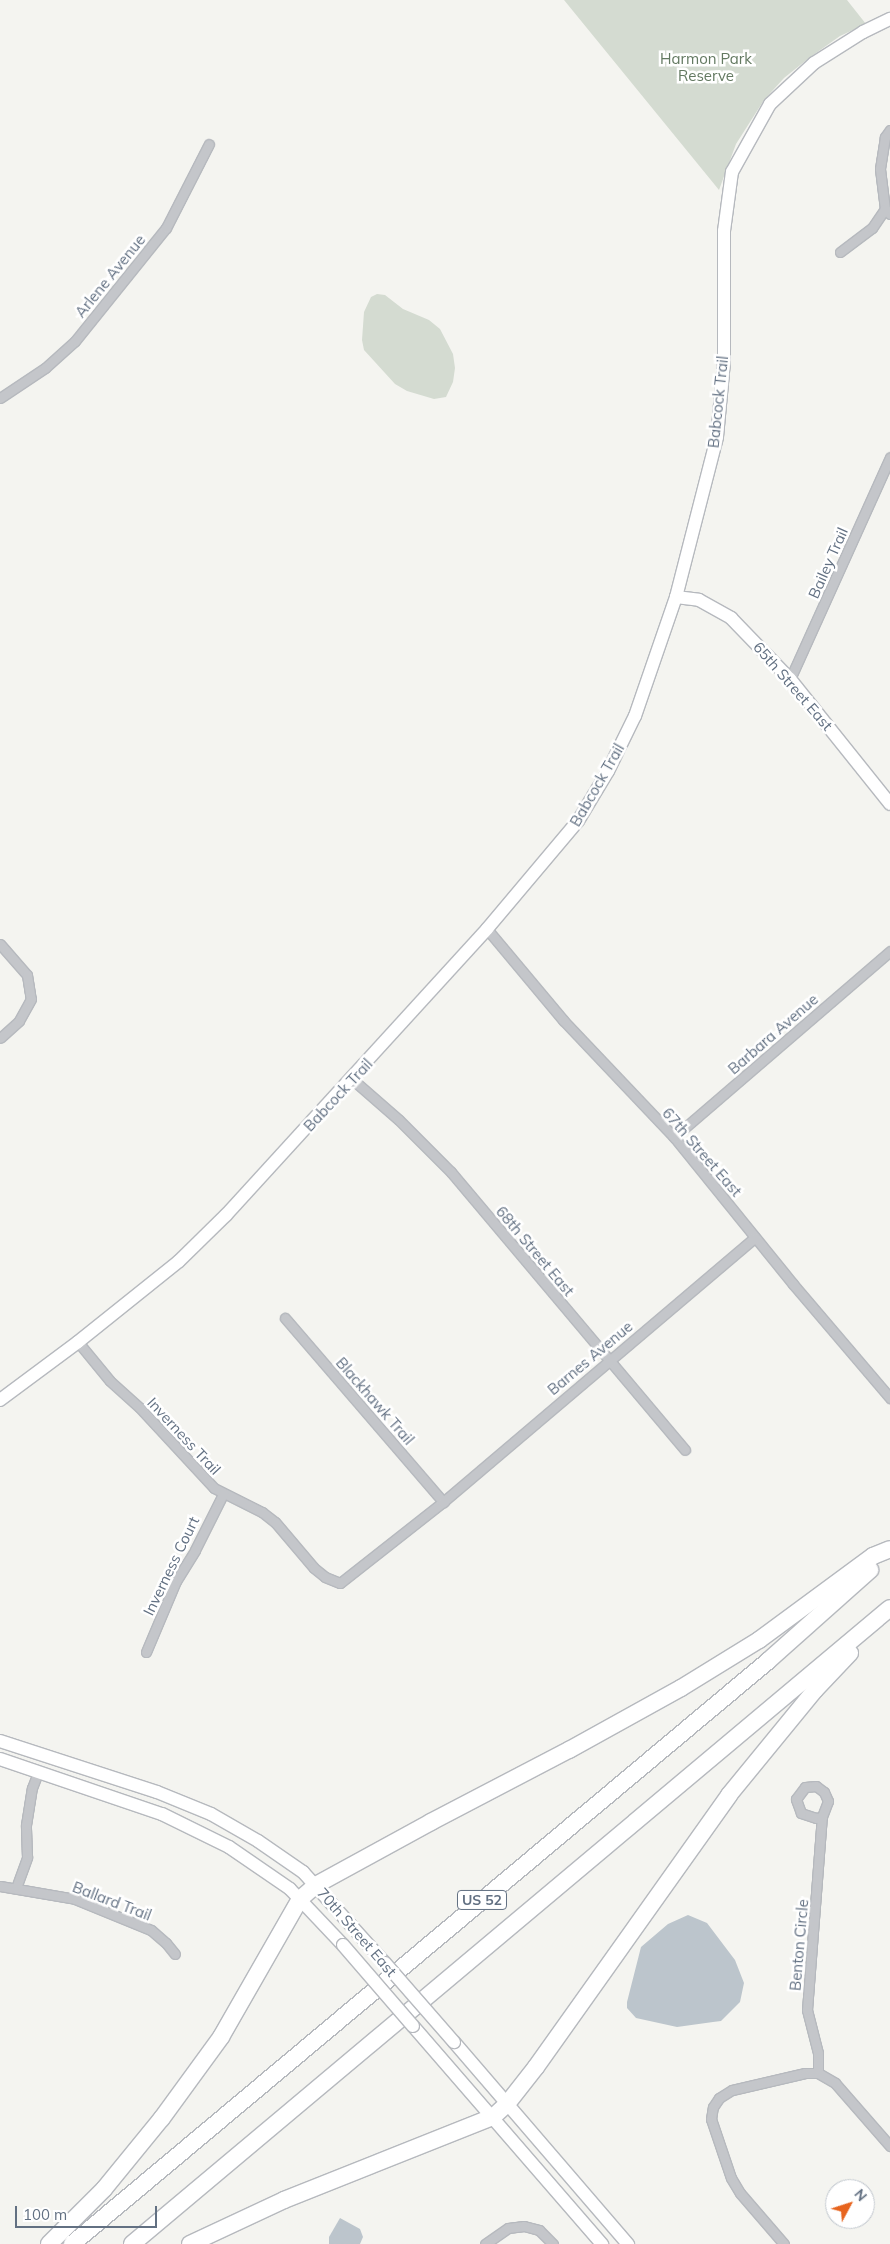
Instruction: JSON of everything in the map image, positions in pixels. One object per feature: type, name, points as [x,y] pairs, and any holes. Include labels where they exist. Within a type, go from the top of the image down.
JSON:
[{"type":"highway","points":[[49,2244],[104,2189],[162,2118],[220,2037],[300,1899],[316,1885],[681,1688],[759,1640],[873,1556],[890,1551]]},
{"type":"highway","name":"US 52","points":[[72,2244],[768,1661],[890,1551]]},
{"type":"highway","points":[[190,2244],[284,2200],[493,2117],[507,2104],[536,2067],[729,1795],[815,1690],[890,1608]]},
{"type":"highway","name":"US 52","points":[[132,2244],[890,1608]]},
{"type":"street","name":"Babcock Trail","points":[[0,1400],[78,1342],[179,1261],[226,1215],[487,929],[578,821],[608,771],[635,716],[676,597],[717,437],[724,361],[724,231],[732,172],[770,104],[814,63],[863,32],[890,19]]},
{"type":"street","points":[[840,252],[872,228],[888,212],[880,169],[885,136],[890,130]]},
{"type":"street","name":"Arlene Avenue","points":[[0,398],[45,368],[80,335],[166,228],[209,144]]},
{"type":"street","name":"Bailey Trail","points":[[790,679],[890,461]]},
{"type":"street","name":"65th Street East","points":[[676,597],[699,600],[731,618],[790,679],[890,804]]},
{"type":"street","name":"67th Street East","points":[[487,929],[563,1020],[674,1137],[890,1398]]},
{"type":"street","points":[[0,944],[26,975],[31,999],[19,1021],[0,1038]]},
{"type":"street","name":"Barbara Avenue","points":[[674,1137],[890,951]]},
{"type":"street","name":"68th Street East","points":[[352,1079],[400,1120],[451,1172],[686,1450]]},
{"type":"street","name":"Barnes Avenue","points":[[443,1502],[755,1237]]},
{"type":"street","name":"Blackhawk Trail","points":[[285,1318],[443,1502]]},
{"type":"street","name":"Inverness Trail","points":[[78,1342],[110,1381],[174,1442],[203,1478],[222,1494],[268,1517],[314,1568],[325,1577],[340,1583],[443,1502]]},
{"type":"street","name":"Inverness Court","points":[[146,1652],[176,1581],[195,1550],[222,1494]]},
{"type":"street","name":"70th Street East","points":[[0,1741],[157,1792],[211,1814],[258,1841],[302,1872],[316,1885],[454,2042],[628,2244]]},
{"type":"street","name":"70th Street East","points":[[0,1759],[162,1814],[207,1835],[254,1863],[300,1899],[343,1945],[602,2244]]},
{"type":"street","points":[[16,1888],[27,1857],[26,1825],[32,1788],[38,1772]]},
{"type":"street","name":"Benton Circle","points":[[818,2073],[818,2053],[807,2010],[822,1817]]},
{"type":"street","name":"Ballard Trail","points":[[0,1886],[75,1899],[151,1930],[175,1954]]},
{"type":"street","points":[[784,2244],[735,2186],[711,2114],[715,2102],[727,2092],[806,2073],[818,2073],[835,2083],[890,2146]]},
{"type":"street","points":[[484,2244],[508,2228],[524,2226],[539,2230],[553,2244]]},
{"type":"green space","name":"Harmon Park Reserve","points":[[564,0],[847,0],[866,24],[840,36],[809,58],[784,78],[764,100],[736,144],[719,190]]},
{"type":"green space","points":[[377,294],[385,295],[403,309],[429,320],[440,329],[453,354],[455,368],[453,382],[446,397],[434,399],[407,391],[395,384],[364,350],[362,340],[364,312],[371,297]]},
{"type":"shaded area","points":[[688,1915],[707,1923],[735,1960],[744,1983],[740,2002],[721,2021],[677,2027],[636,2018],[627,2008],[627,2002],[641,1947],[668,1924]]},
{"type":"shaded area","points":[[340,2218],[360,2229],[363,2237],[360,2244],[329,2244],[329,2237]]}]
